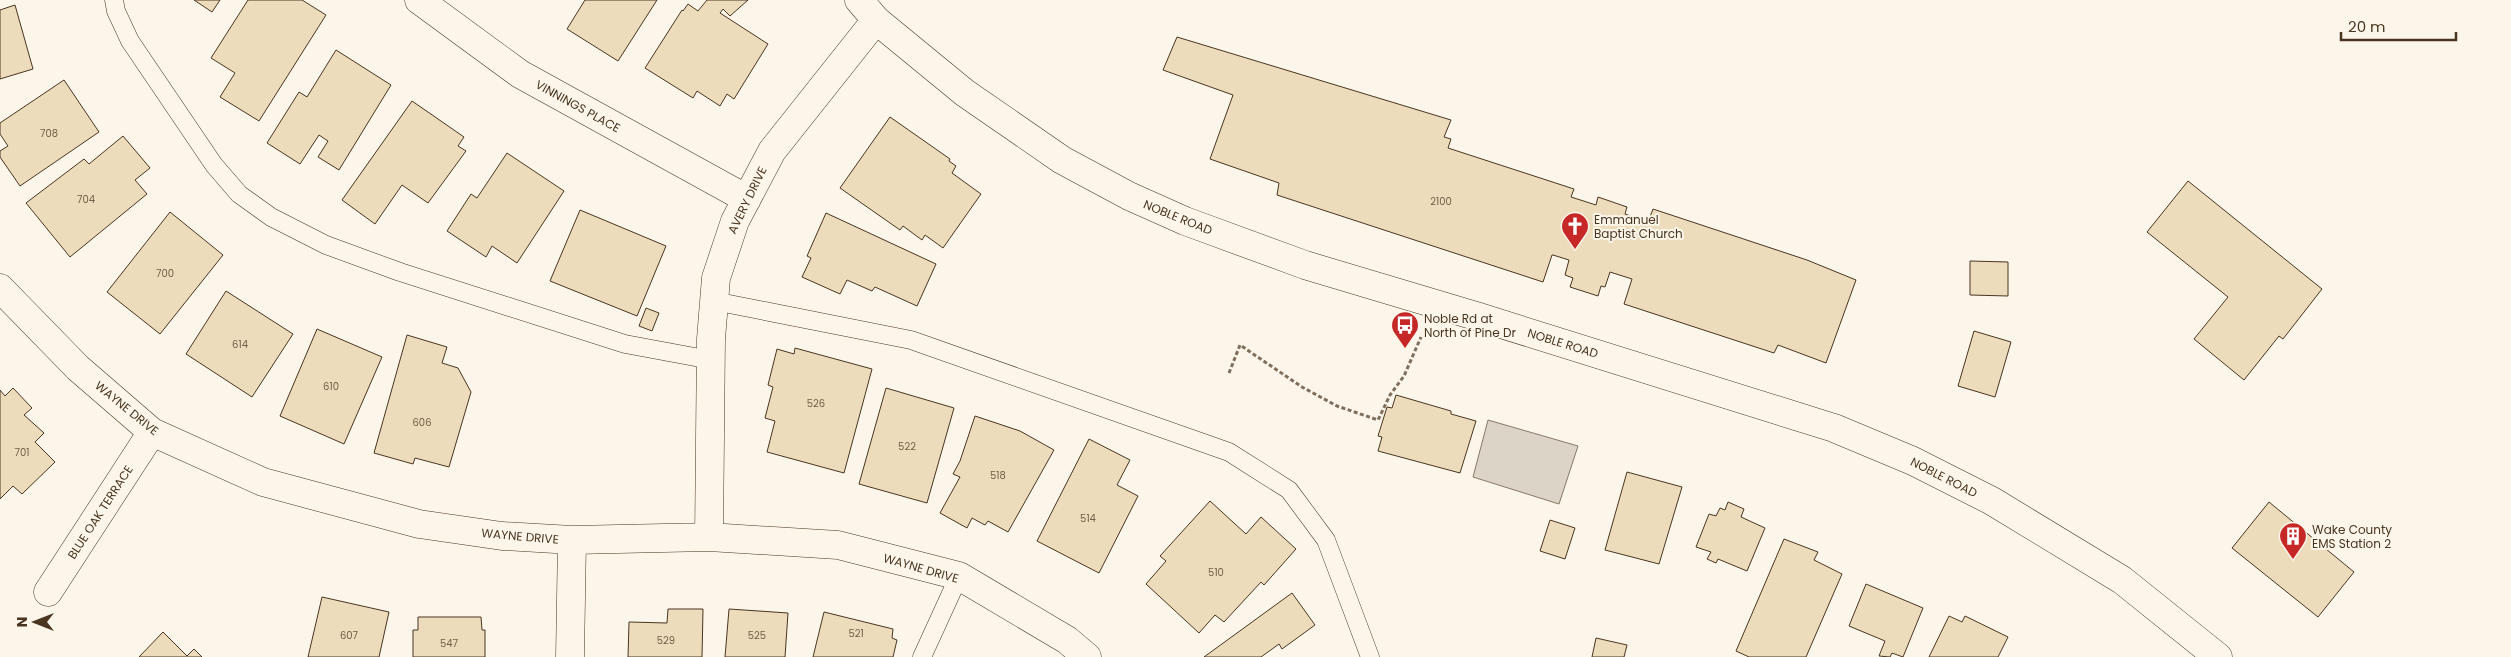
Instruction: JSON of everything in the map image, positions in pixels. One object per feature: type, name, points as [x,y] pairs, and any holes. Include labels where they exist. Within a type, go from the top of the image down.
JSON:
[{"type":"street","name":"VINNINGS PLACE","points":[[419,0],[520,74],[747,199]]},
{"type":"street","name":"AVERY DRIVE","points":[[709,537],[711,360],[716,278],[735,221],[772,151],[868,10]]},
{"type":"street","name":"NOBLE ROAD","points":[[868,10],[965,93],[1062,160],[1129,196],[1185,221],[1305,265],[1834,428],[1913,461],[1992,501],[2122,580],[2218,657]]},
{"type":"street","name":"WAYNE DRIVE","points":[[0,288],[78,368],[152,432],[263,482],[419,524],[502,536],[572,540],[709,537],[838,545],[959,576],[1067,640],[1087,657]]},
{"type":"street","name":"BLUE OAK TERRACE","points":[[48,592],[152,432]]},
{"type":"street","points":[[570,657],[572,540]]},
{"type":"lane","points":[[114,0],[116,11],[130,41],[214,165],[239,194],[271,216],[326,245],[400,272],[625,344],[711,360]]},
{"type":"lane","points":[[714,301],[911,340],[1229,452],[1289,490],[1326,540],[1370,657]]},
{"type":"lane","points":[[922,657],[959,576]]},
{"type":"path","points":[[1229,373],[1240,345],[1311,392],[1337,406],[1378,420],[1390,395],[1404,376],[1421,337]]},
{"type":"shaded area","points":[[1488,420],[1578,446],[1559,504],[1473,477]]},
{"type":"building","points":[[194,0],[220,0],[212,12]]},
{"type":"building","points":[[248,0],[302,0],[326,15],[259,121],[220,97],[235,73],[211,58]]},
{"type":"building","points":[[585,0],[657,0],[618,61],[567,29]]},
{"type":"building","points":[[707,0],[748,0],[730,16],[723,9],[720,13],[768,44],[734,99],[727,94],[720,106],[697,91],[693,98],[645,68],[682,10],[688,4],[698,11]]},
{"type":"building","points":[[15,5],[33,69],[0,79],[0,10]]},
{"type":"building","points":[[1177,37],[1451,120],[1444,137],[1451,139],[1448,148],[1574,189],[1571,197],[1596,205],[1598,197],[1627,207],[1625,214],[1648,222],[1653,209],[1807,260],[1856,280],[1826,363],[1778,345],[1774,353],[1624,304],[1632,279],[1610,272],[1605,287],[1601,286],[1598,296],[1570,287],[1573,278],[1565,275],[1569,260],[1552,255],[1543,282],[1277,195],[1279,183],[1210,159],[1233,95],[1163,70]]},
{"type":"building","points":[[336,50],[391,85],[339,170],[318,157],[328,141],[319,135],[300,164],[267,143],[299,92],[307,97]]},
{"type":"building","points":[[64,80],[99,132],[20,186],[0,157],[0,151],[8,146],[0,134],[0,123]]},
{"type":"building","points":[[412,101],[464,137],[458,146],[466,151],[428,203],[402,185],[375,224],[342,200]]},
{"type":"building","points":[[890,117],[950,159],[949,161],[956,166],[952,173],[981,194],[943,248],[925,235],[922,240],[903,226],[900,230],[840,188]]},
{"type":"building","points":[[123,136],[150,168],[135,180],[147,194],[70,257],[26,203],[84,159],[89,164]]},
{"type":"building","points":[[507,153],[564,191],[517,263],[492,246],[486,257],[447,231],[471,194],[477,198]]},
{"type":"building","points":[[2188,181],[2322,289],[2283,339],[2279,336],[2244,380],[2194,339],[2228,297],[2147,232]]},
{"type":"building","points":[[580,210],[666,246],[637,316],[550,281]]},
{"type":"building","points":[[170,212],[223,255],[160,334],[107,292]]},
{"type":"building","points":[[826,213],[936,264],[917,306],[875,287],[872,291],[847,280],[840,294],[802,277],[811,258],[807,256]]},
{"type":"building","points":[[1970,261],[2008,262],[2008,296],[1970,295]]},
{"type":"building","points":[[226,291],[293,334],[252,397],[186,354]]},
{"type":"building","points":[[646,308],[659,313],[652,331],[639,326]]},
{"type":"building","points":[[317,329],[382,357],[344,444],[280,416]]},
{"type":"building","points":[[1974,331],[2011,342],[1995,397],[1958,386]]},
{"type":"building","points":[[407,335],[447,347],[442,363],[458,368],[471,392],[449,467],[415,458],[413,464],[374,453]]},
{"type":"building","points":[[795,348],[872,369],[844,473],[767,452],[775,421],[765,418],[773,387],[768,385],[777,349],[794,354]]},
{"type":"building","points":[[13,388],[32,408],[24,415],[44,433],[35,442],[55,462],[22,494],[13,486],[0,499],[0,390],[5,396]]},
{"type":"building","points":[[886,388],[954,408],[927,503],[859,484]]},
{"type":"building","points":[[1396,395],[1451,411],[1451,414],[1476,421],[1460,473],[1378,451],[1382,437],[1378,436],[1387,407],[1392,408]]},
{"type":"building","points":[[975,416],[1020,431],[1054,450],[1008,532],[988,521],[985,525],[972,518],[967,528],[940,513],[960,477],[953,474],[960,461]]},
{"type":"building","points":[[1089,439],[1130,460],[1117,485],[1138,496],[1099,573],[1037,541]]},
{"type":"building","points":[[1627,472],[1682,487],[1659,564],[1605,550]]},
{"type":"building","points":[[1210,501],[1246,534],[1261,517],[1296,549],[1264,585],[1261,582],[1224,622],[1215,615],[1199,633],[1146,584],[1166,561],[1160,556]]},
{"type":"building","points":[[1728,502],[1744,509],[1741,517],[1765,528],[1747,571],[1718,559],[1716,563],[1707,559],[1711,552],[1696,547],[1709,514],[1716,516],[1720,508],[1725,510]]},
{"type":"building","name":"Wake County EMS Station 2","points":[[2269,502],[2354,572],[2318,617],[2232,548]]},
{"type":"building","points":[[1550,520],[1575,528],[1565,559],[1540,551]]},
{"type":"building","points":[[1784,539],[1818,552],[1814,560],[1842,574],[1806,657],[1749,657],[1736,651]]},
{"type":"building","points":[[1866,584],[1923,608],[1903,657],[1892,653],[1890,657],[1879,656],[1885,641],[1849,626]]},
{"type":"building","points":[[1292,593],[1315,625],[1282,649],[1279,644],[1261,657],[1204,657]]},
{"type":"building","points":[[322,597],[389,612],[379,657],[308,657]]},
{"type":"building","points":[[668,609],[703,609],[702,657],[628,657],[629,622],[667,623]]},
{"type":"building","points":[[729,609],[788,613],[785,657],[725,657]]},
{"type":"building","points":[[824,612],[893,629],[892,638],[897,640],[893,657],[813,657]]},
{"type":"building","points":[[1949,616],[1962,622],[1965,616],[2008,637],[1998,657],[1929,657]]},
{"type":"building","points":[[418,617],[481,617],[482,630],[485,630],[485,657],[413,657],[413,630],[418,630]]},
{"type":"building","points":[[163,632],[187,656],[194,649],[202,657],[139,657]]},
{"type":"building","points":[[1596,638],[1627,645],[1624,657],[1592,657]]},
{"type":"place","name":"Emmanuel Baptist Church","points":[[1575,250]]},
{"type":"place","name":"Noble Rd at North of Pine Dr","points":[[1405,349]]},
{"type":"place","name":"Wake County EMS Station 2","points":[[2293,560]]}]
